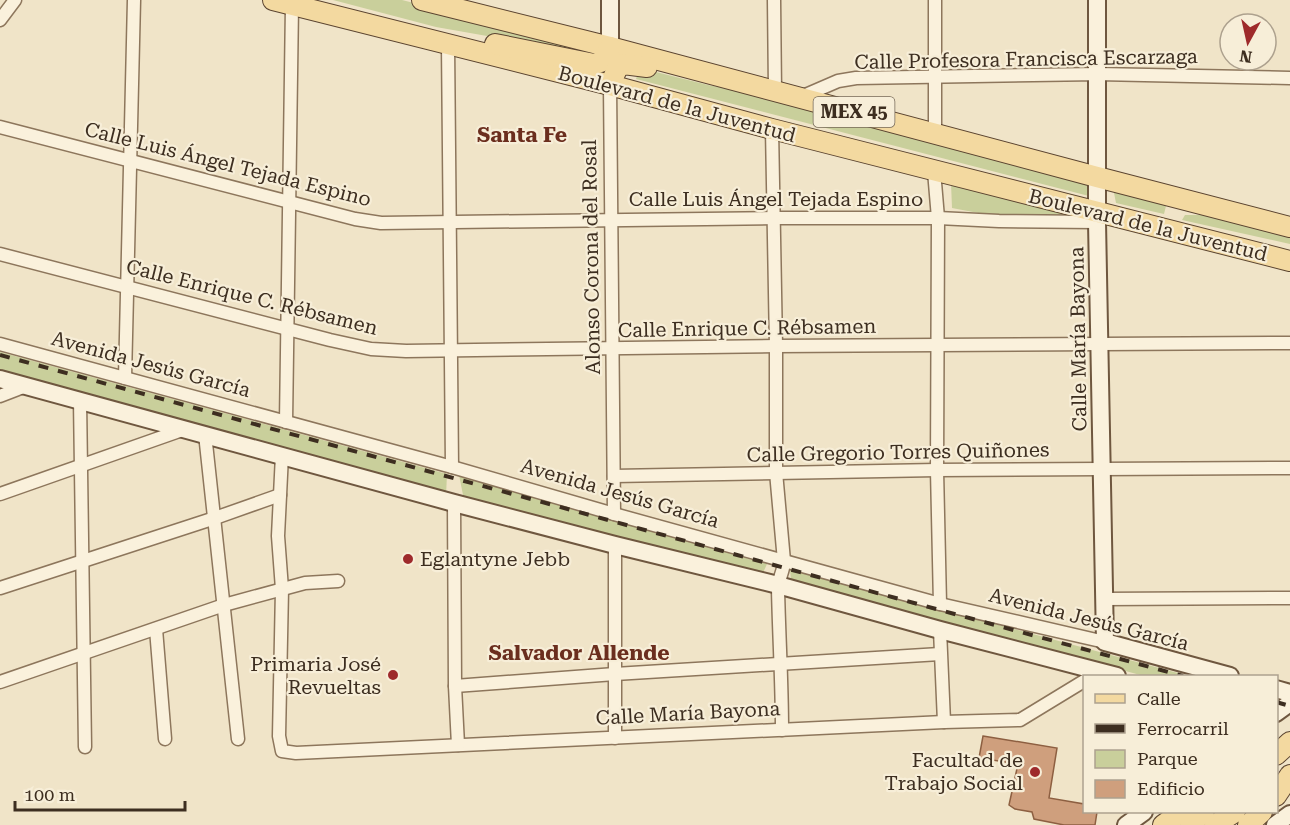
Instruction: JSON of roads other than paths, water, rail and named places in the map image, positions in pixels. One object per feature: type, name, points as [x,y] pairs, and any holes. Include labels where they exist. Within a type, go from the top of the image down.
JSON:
[{"type":"main road","name":"Boulevard de la Juventud","points":[[422,0],[453,4],[1288,226]]},
{"type":"main road","name":"Boulevard de la Juventud","points":[[283,3],[610,85],[1097,217],[1180,232],[1290,261]]},
{"type":"main road","points":[[453,46],[474,40],[594,64],[601,62],[610,47]]},
{"type":"main road","points":[[610,85],[617,69],[623,64],[633,64],[715,83],[735,80]]},
{"type":"main road","points":[[1180,232],[1173,225],[1172,219],[1175,213],[1185,210],[1288,226]]},
{"type":"main road","points":[[1278,753],[1290,742]]},
{"type":"main road","points":[[1278,793],[1290,775]]},
{"type":"main road","points":[[1163,825],[1180,813]]},
{"type":"main road","points":[[1190,825],[1203,813]]},
{"type":"main road","points":[[1215,825],[1233,813]]},
{"type":"main road","points":[[1248,825],[1261,813]]},
{"type":"street","points":[[0,20],[15,0]]},
{"type":"street","points":[[125,378],[134,0]]},
{"type":"street","name":"Alonso Corona del Rosal","points":[[610,0],[614,514]]},
{"type":"street","points":[[774,0],[775,91]]},
{"type":"street","points":[[935,0],[935,133]]},
{"type":"street","name":"Calle María Bayona","points":[[1097,0],[1097,217],[1105,642]]},
{"type":"street","points":[[283,3],[289,200],[286,422]]},
{"type":"street","points":[[452,467],[450,222],[453,46]]},
{"type":"street","name":"Calle Profesora Francisca Escarzaga","points":[[801,97],[838,81],[856,78],[1098,74],[1290,78]]},
{"type":"street","name":"Calle Luis Ángel Tejada Espino","points":[[0,127],[372,222],[774,218],[938,218],[999,221],[1097,217]]},
{"type":"street","points":[[772,129],[776,472],[784,561],[778,585],[782,664],[782,730]]},
{"type":"street","points":[[934,171],[938,218],[937,470],[940,604]]},
{"type":"street","name":"Calle Enrique C. Rébsamen","points":[[0,254],[371,349],[451,351],[776,346],[1290,343]]},
{"type":"street","name":"Avenida Jesús García","points":[[0,344],[452,467],[940,604],[1105,642],[1226,675]]},
{"type":"street","points":[[0,379],[454,503],[778,585],[940,630],[1088,675]]},
{"type":"street","points":[[0,396],[26,386]]},
{"type":"street","points":[[80,400],[85,747]]},
{"type":"street","points":[[0,494],[185,429]]},
{"type":"street","points":[[205,434],[238,738]]},
{"type":"street","points":[[282,455],[278,536],[282,589]]},
{"type":"street","name":"Calle Gregorio Torres Quiñones","points":[[614,476],[937,470],[1290,468]]},
{"type":"street","points":[[0,588],[280,495]]},
{"type":"street","points":[[454,503],[455,686],[458,745]]},
{"type":"street","points":[[615,545],[615,738]]},
{"type":"street","points":[[0,682],[225,605],[306,583],[338,581]]},
{"type":"street","name":"Calle María Bayona","points":[[282,589],[279,736],[282,751],[296,753],[1020,720],[1083,681]]},
{"type":"street","points":[[1104,599],[1290,598]]},
{"type":"street","points":[[156,629],[165,738]]},
{"type":"street","points":[[940,630],[944,722]]},
{"type":"street","points":[[455,686],[940,654]]},
{"type":"street","points":[[1278,713],[1290,703]]},
{"type":"street","points":[[1126,825],[1143,813]]},
{"type":"street","points":[[1275,825],[1290,814]]},
{"type":"railway","points":[[0,355],[1179,675]]},
{"type":"railway","points":[[1278,703],[1290,706]]},
{"type":"place","name":"Eglantyne Jebb","points":[[408,559]]},
{"type":"place","name":"Primaria José Revueltas","points":[[393,675]]},
{"type":"place","name":"Facultad de Trabajo Social","points":[[1035,772]]},
{"type":"district","name":"Santa Fe","points":[[522,135]]},
{"type":"district","name":"Salvador Allende","points":[[579,653]]}]
